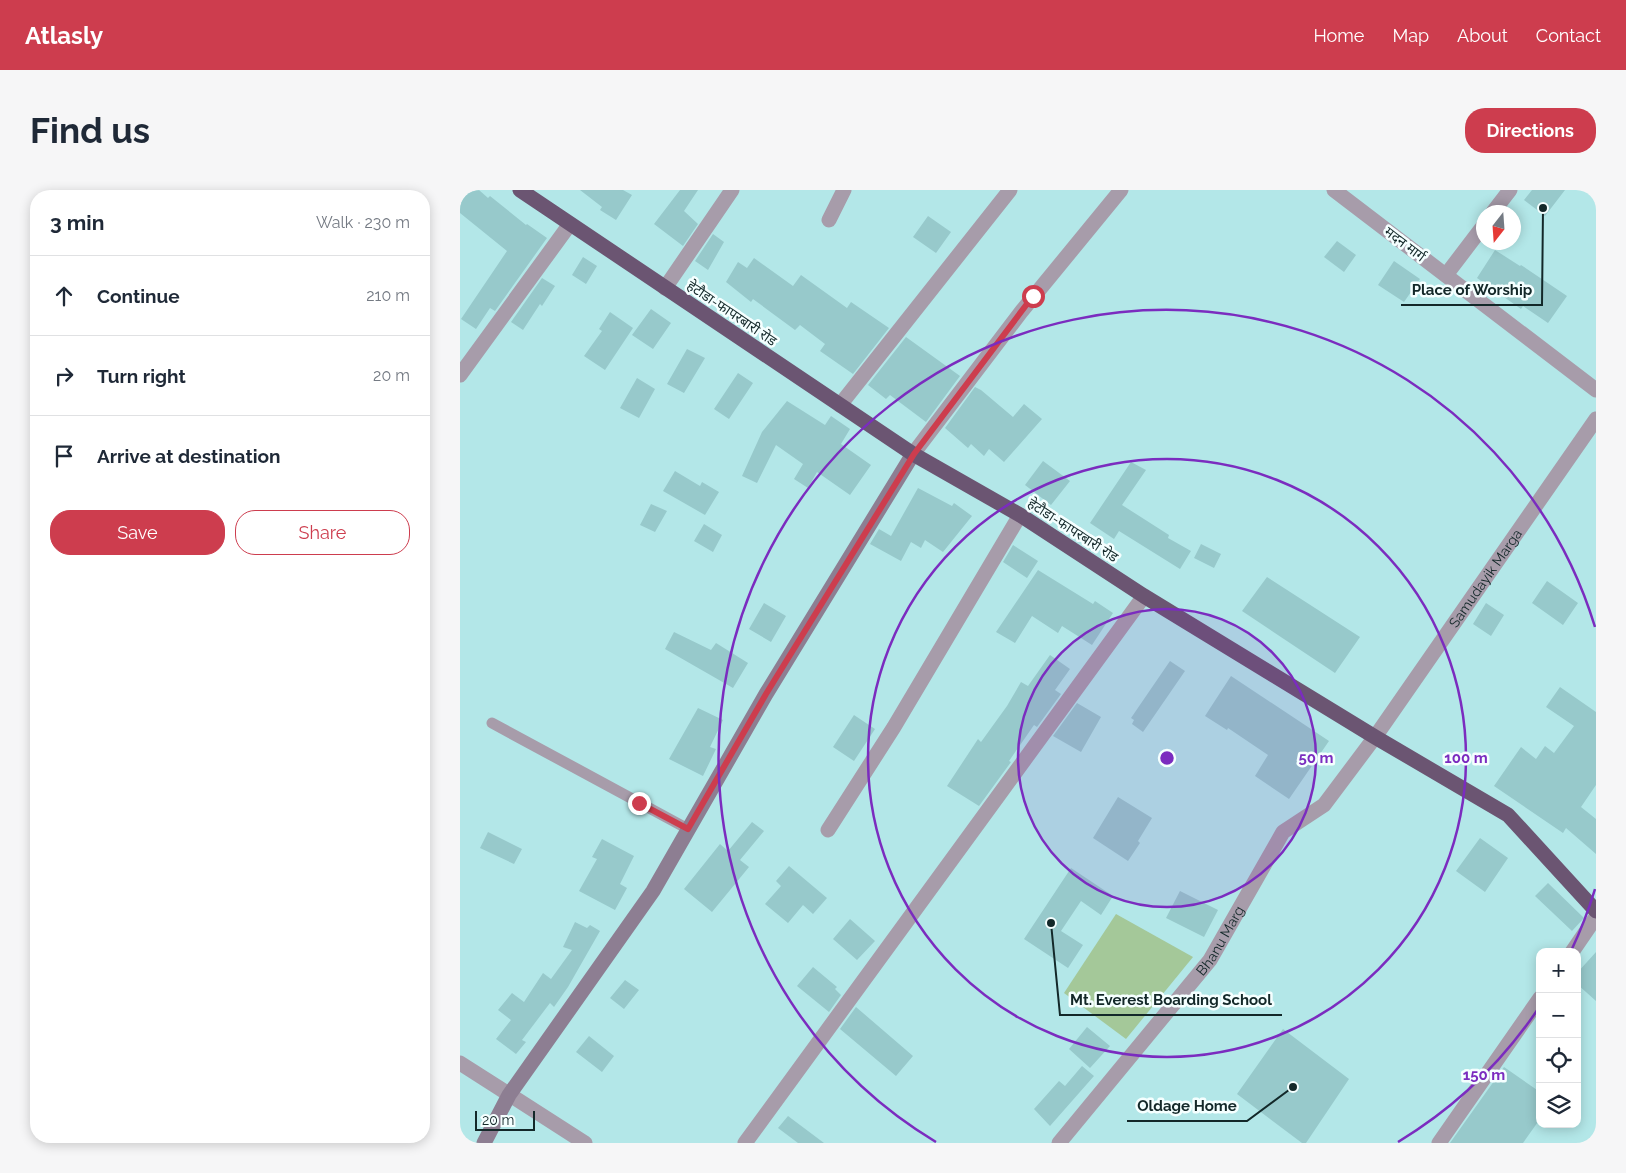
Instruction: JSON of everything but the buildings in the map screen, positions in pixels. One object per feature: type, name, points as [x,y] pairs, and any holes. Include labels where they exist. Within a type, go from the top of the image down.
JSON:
[{"type":"highway","name":"हेटौडा-फापरबारी रोड","points":[[520,190],[914,454],[1020,515],[1144,596],[1375,737],[1508,815],[1596,911]]},
{"type":"main road","points":[[484,1143],[509,1094],[653,891],[766,694],[914,454]]},
{"type":"street","points":[[665,288],[732,190]]},
{"type":"street","points":[[829,220],[844,190]]},
{"type":"street","points":[[840,405],[1010,190]]},
{"type":"street","points":[[914,454],[1021,312],[1121,190]]},
{"type":"street","name":"मदन मार्ग","points":[[1334,190],[1596,390]]},
{"type":"street","points":[[1498,205],[1510,190]]},
{"type":"street","points":[[460,375],[570,224]]},
{"type":"street","points":[[1446,275],[1476,236]]},
{"type":"street","name":"Samudayik Marga","points":[[1375,737],[1596,420]]},
{"type":"street","points":[[828,830],[894,726],[1020,515]]},
{"type":"street","points":[[745,1143],[1144,596]]},
{"type":"street","name":"Bhanu Marg","points":[[1058,1143],[1210,960],[1283,832],[1324,805],[1375,737]]},
{"type":"street","points":[[1575,948],[1596,916]]},
{"type":"street","points":[[1439,1143],[1536,1004]]},
{"type":"street","points":[[460,1062],[585,1143]]},
{"type":"lane","points":[[492,724],[688,829]]},
{"type":"green space","points":[[1116,914],[1193,957],[1126,1039],[1064,993]]},
{"type":"place","name":"Place of Worship","points":[[1543,208]]},
{"type":"place","name":"Mt. Everest Boarding School","points":[[1051,923]]},
{"type":"place","name":"Oldage Home","points":[[1293,1087]]},
{"type":"route","points":[[639,803],[688,829],[766,694],[914,454],[1033,296]]}]
